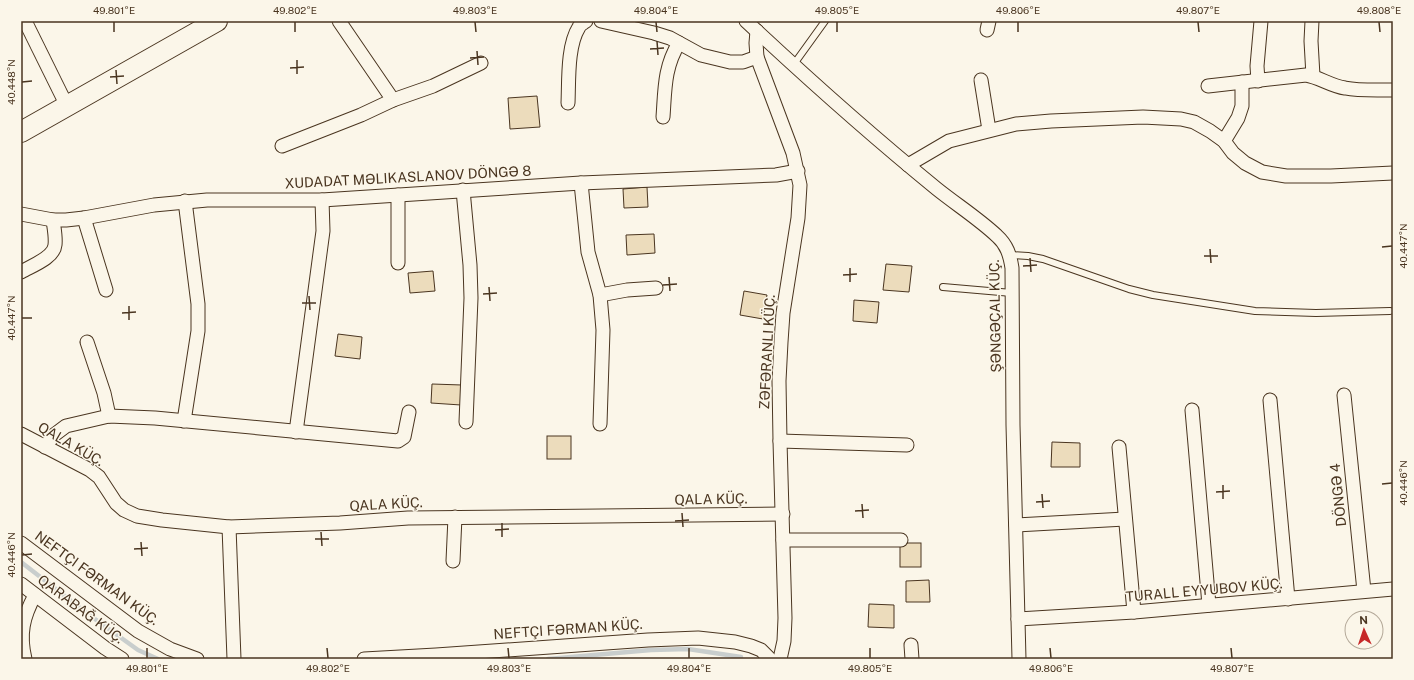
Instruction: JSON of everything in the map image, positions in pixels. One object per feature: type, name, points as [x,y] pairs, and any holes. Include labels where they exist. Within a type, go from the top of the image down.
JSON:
[{"type":"main road","points":[[21,132],[217,21]]},
{"type":"street","points":[[25,21],[67,106]]},
{"type":"street","points":[[339,21],[393,100]]},
{"type":"street","points":[[568,103],[569,62],[579,26],[586,21]]},
{"type":"street","points":[[601,21],[670,38],[701,54],[730,62],[743,62],[757,57]]},
{"type":"street","name":"ŞƏNGƏÇAL KÜÇ.","points":[[746,21],[908,165],[997,236],[1007,246],[1012,268],[1013,426],[1019,659]]},
{"type":"street","points":[[1258,81],[1257,66],[1261,21]]},
{"type":"street","points":[[1312,21],[1311,40],[1313,76]]},
{"type":"street","points":[[757,31],[757,57],[787,138],[798,172],[800,185],[800,198],[783,313],[779,381],[785,618],[784,641],[780,659]]},
{"type":"street","points":[[663,117],[666,73],[679,43]]},
{"type":"street","points":[[282,146],[361,115],[393,100],[433,86],[480,64]]},
{"type":"street","points":[[1208,86],[1306,75],[1313,76],[1328,83],[1345,88],[1393,90]]},
{"type":"street","points":[[981,80],[989,130]]},
{"type":"street","points":[[1224,141],[1238,118],[1242,106],[1242,82]]},
{"type":"street","points":[[908,165],[949,141],[1016,124],[1051,121],[1143,118],[1181,119],[1194,122],[1224,141],[1233,153],[1245,163],[1262,172],[1286,176],[1393,173]]},
{"type":"street","name":"XUDADAT MƏLIKASLANOV DÖNGƏ 8","points":[[21,214],[53,220],[84,218],[154,205],[225,199],[322,200],[581,183],[776,175],[798,172]]},
{"type":"street","points":[[581,183],[588,252],[600,295],[603,330],[600,424]]},
{"type":"street","points":[[463,190],[472,298],[466,422]]},
{"type":"street","points":[[398,195],[398,263]]},
{"type":"street","points":[[296,432],[323,231],[322,200]]},
{"type":"street","points":[[184,421],[198,331],[198,304],[185,202]]},
{"type":"street","points":[[84,218],[106,290]]},
{"type":"street","points":[[21,272],[43,260],[52,253],[55,246],[53,220]]},
{"type":"street","points":[[600,295],[628,290],[656,288]]},
{"type":"street","points":[[87,342],[110,416]]},
{"type":"street","name":"DÖNGƏ 4","points":[[1344,395],[1364,591]]},
{"type":"street","points":[[1270,400],[1288,599]]},
{"type":"street","points":[[1192,410],[1209,605]]},
{"type":"street","points":[[46,447],[54,435],[66,426],[110,416],[156,418],[398,441],[404,437],[409,412]]},
{"type":"street","name":"QALA KÜÇ.","points":[[21,434],[90,470],[99,477],[116,503],[124,510],[138,516],[162,520],[229,527],[340,523],[408,518],[783,514]]},
{"type":"street","points":[[780,440],[907,444]]},
{"type":"street","points":[[1119,447],[1134,612]]},
{"type":"street","points":[[453,561],[455,517]]},
{"type":"street","points":[[1016,524],[1125,519]]},
{"type":"street","points":[[229,527],[234,659]]},
{"type":"street","points":[[783,540],[901,540]]},
{"type":"street","name":"NEFTÇI FƏRMAN KÜÇ.","points":[[21,542],[138,631],[170,650],[197,659]]},
{"type":"street","name":"QARABAĞ KÜÇ.","points":[[21,584],[105,648],[122,659]]},
{"type":"street","name":"TURALL EYYUBOV KÜÇ.","points":[[1018,620],[1134,612],[1393,589]]},
{"type":"street","points":[[25,659],[21,637],[29,608],[35,595]]},
{"type":"street","name":"NEFTÇI FƏRMAN KÜÇ.","points":[[364,659],[698,638],[728,641],[751,646],[761,650],[770,659]]},
{"type":"street","points":[[911,645],[912,659]]},
{"type":"lane","points":[[794,64],[825,21]]},
{"type":"lane","points":[[1010,255],[1043,259],[1129,290],[1255,311],[1316,313],[1390,311]]},
{"type":"lane","points":[[943,287],[1012,293]]},
{"type":"building","points":[[537,96],[540,127],[510,129],[508,98]]},
{"type":"building","points":[[647,187],[648,207],[624,208],[623,189]]},
{"type":"building","points":[[654,234],[655,253],[627,255],[626,235]]},
{"type":"building","points":[[886,264],[912,266],[909,292],[883,290]]},
{"type":"building","points":[[433,271],[435,291],[410,293],[408,273]]},
{"type":"building","points":[[744,291],[767,295],[763,319],[740,315]]},
{"type":"building","points":[[854,300],[879,302],[877,323],[853,321]]},
{"type":"building","points":[[338,334],[362,337],[360,359],[335,356]]},
{"type":"building","points":[[432,384],[462,385],[461,405],[431,403]]},
{"type":"building","points":[[547,436],[571,436],[571,459],[547,459]]},
{"type":"building","points":[[1052,442],[1080,443],[1080,467],[1051,467]]},
{"type":"building","points":[[900,543],[921,543],[921,567],[900,567]]},
{"type":"building","points":[[929,580],[930,602],[906,602],[906,581]]},
{"type":"building","points":[[869,604],[894,605],[894,628],[868,627]]},
{"type":"waterway","points":[[21,562],[88,614],[138,650],[158,659]]},
{"type":"waterway","points":[[548,659],[651,650],[688,649],[741,657]]}]
